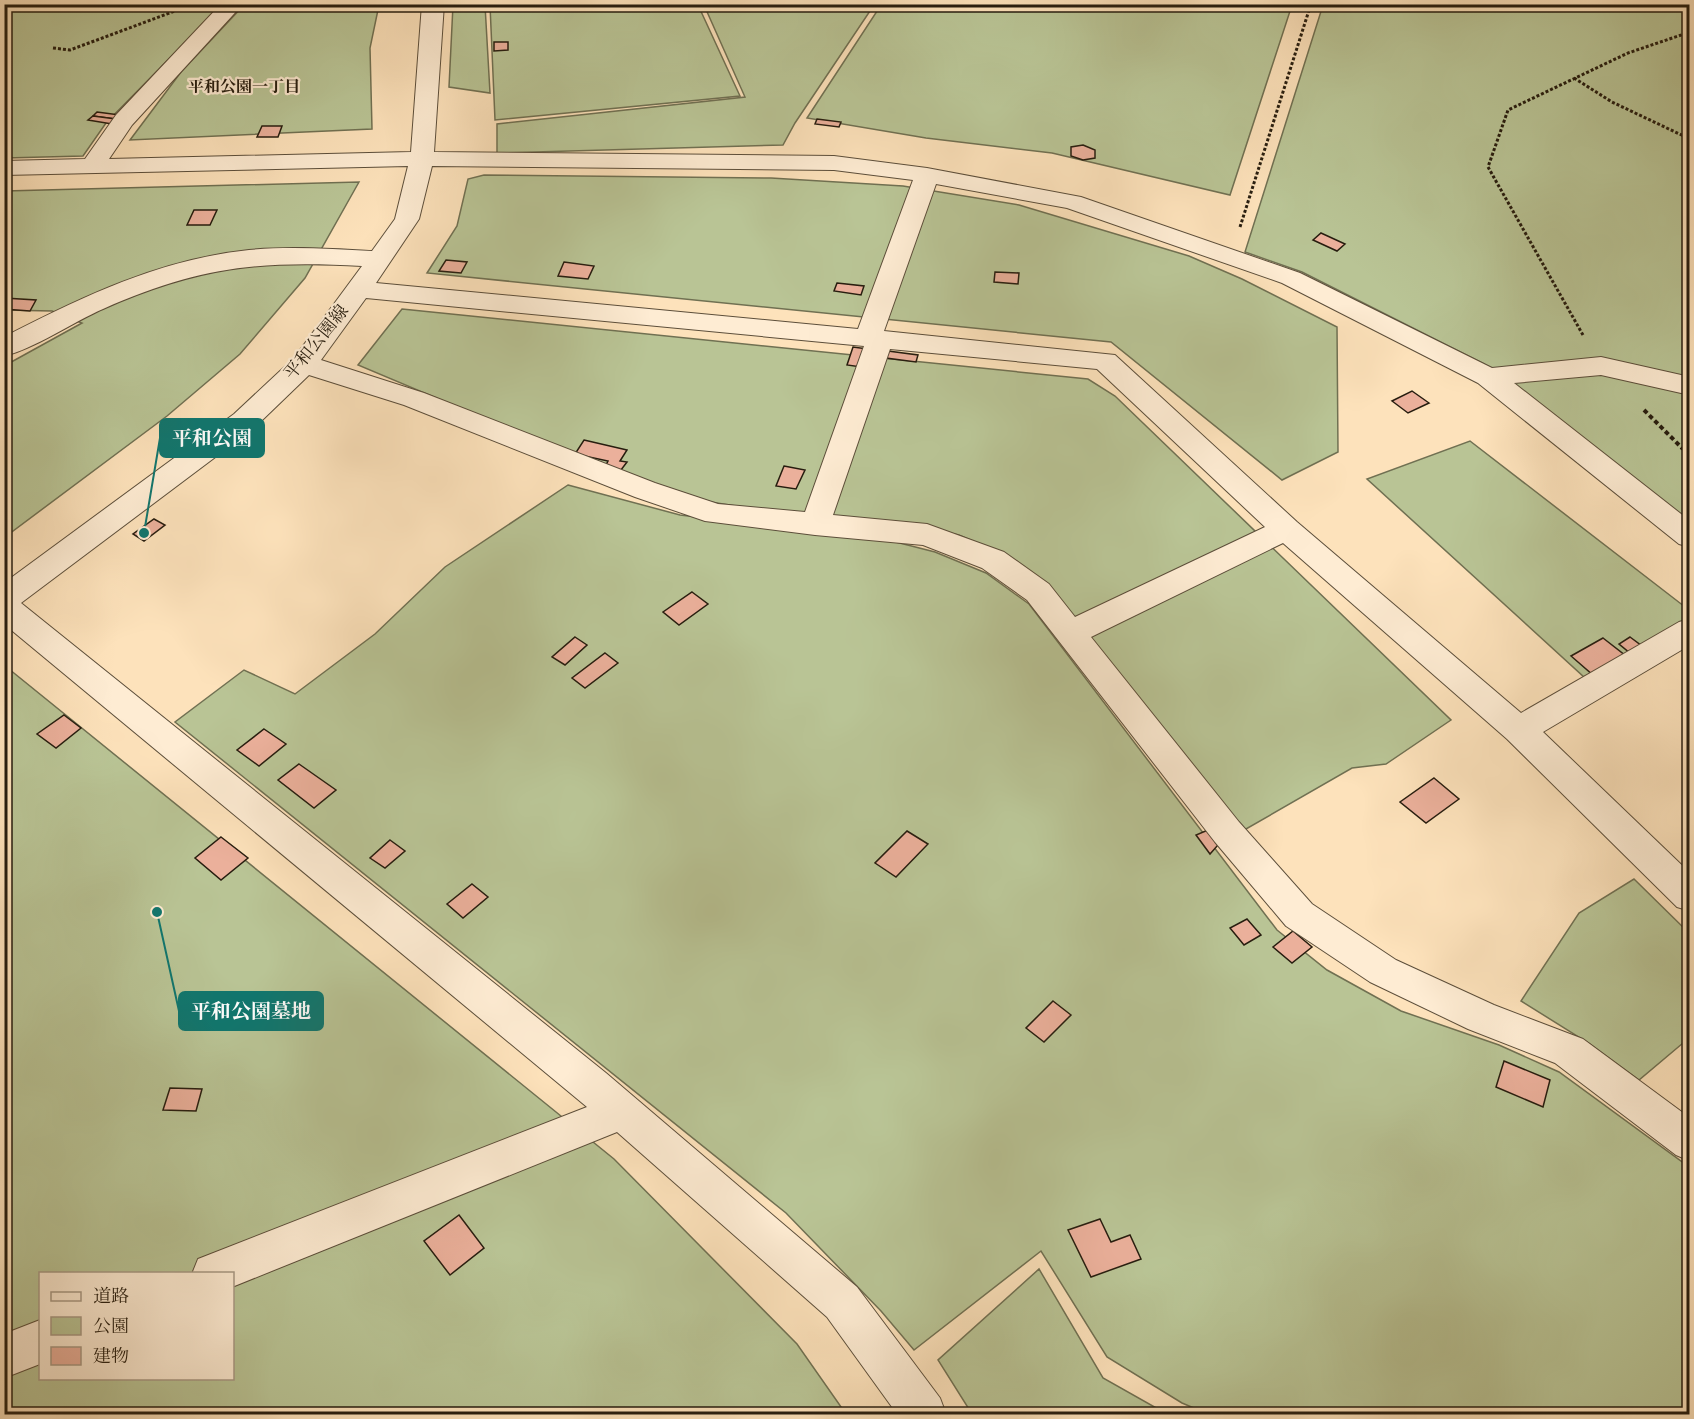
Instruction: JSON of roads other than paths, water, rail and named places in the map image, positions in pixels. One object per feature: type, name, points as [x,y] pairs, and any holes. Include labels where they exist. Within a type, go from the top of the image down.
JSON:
[{"type":"street","points":[[92,166],[124,120],[233,4]]},
{"type":"street","name":"平和公園線","points":[[4,599],[244,421],[303,364],[359,289],[407,219],[422,159],[433,4]]},
{"type":"street","points":[[4,168],[422,159],[834,163],[927,175],[1072,202],[1291,278],[1488,377],[1689,537]]},
{"type":"street","points":[[815,525],[927,175]]},
{"type":"street","points":[[4,348],[124,289],[190,268],[247,258],[307,255],[379,259]]},
{"type":"street","points":[[359,289],[1106,361],[1286,529],[1519,730],[1689,896]]},
{"type":"street","points":[[303,364],[414,399],[645,490],[716,514],[927,535],[993,560],[1038,592],[1227,832],[1299,915],[1383,971],[1481,1017],[1569,1051],[1689,1142]]},
{"type":"street","points":[[1488,377],[1601,366],[1689,386]]},
{"type":"street","points":[[1070,633],[1286,529]]},
{"type":"street","points":[[4,606],[621,1112],[842,1302],[924,1414]]},
{"type":"street","points":[[1519,730],[1689,630]]},
{"type":"street","points":[[218,1272],[621,1112]]},
{"type":"street","points":[[4,1356],[39,1342]]},
{"type":"place","name":"平和公園","points":[[144,533]]},
{"type":"place","name":"平和公園墓地","points":[[157,912]]},
{"type":"district","name":"平和公園一丁目","points":[[244,86]]}]
